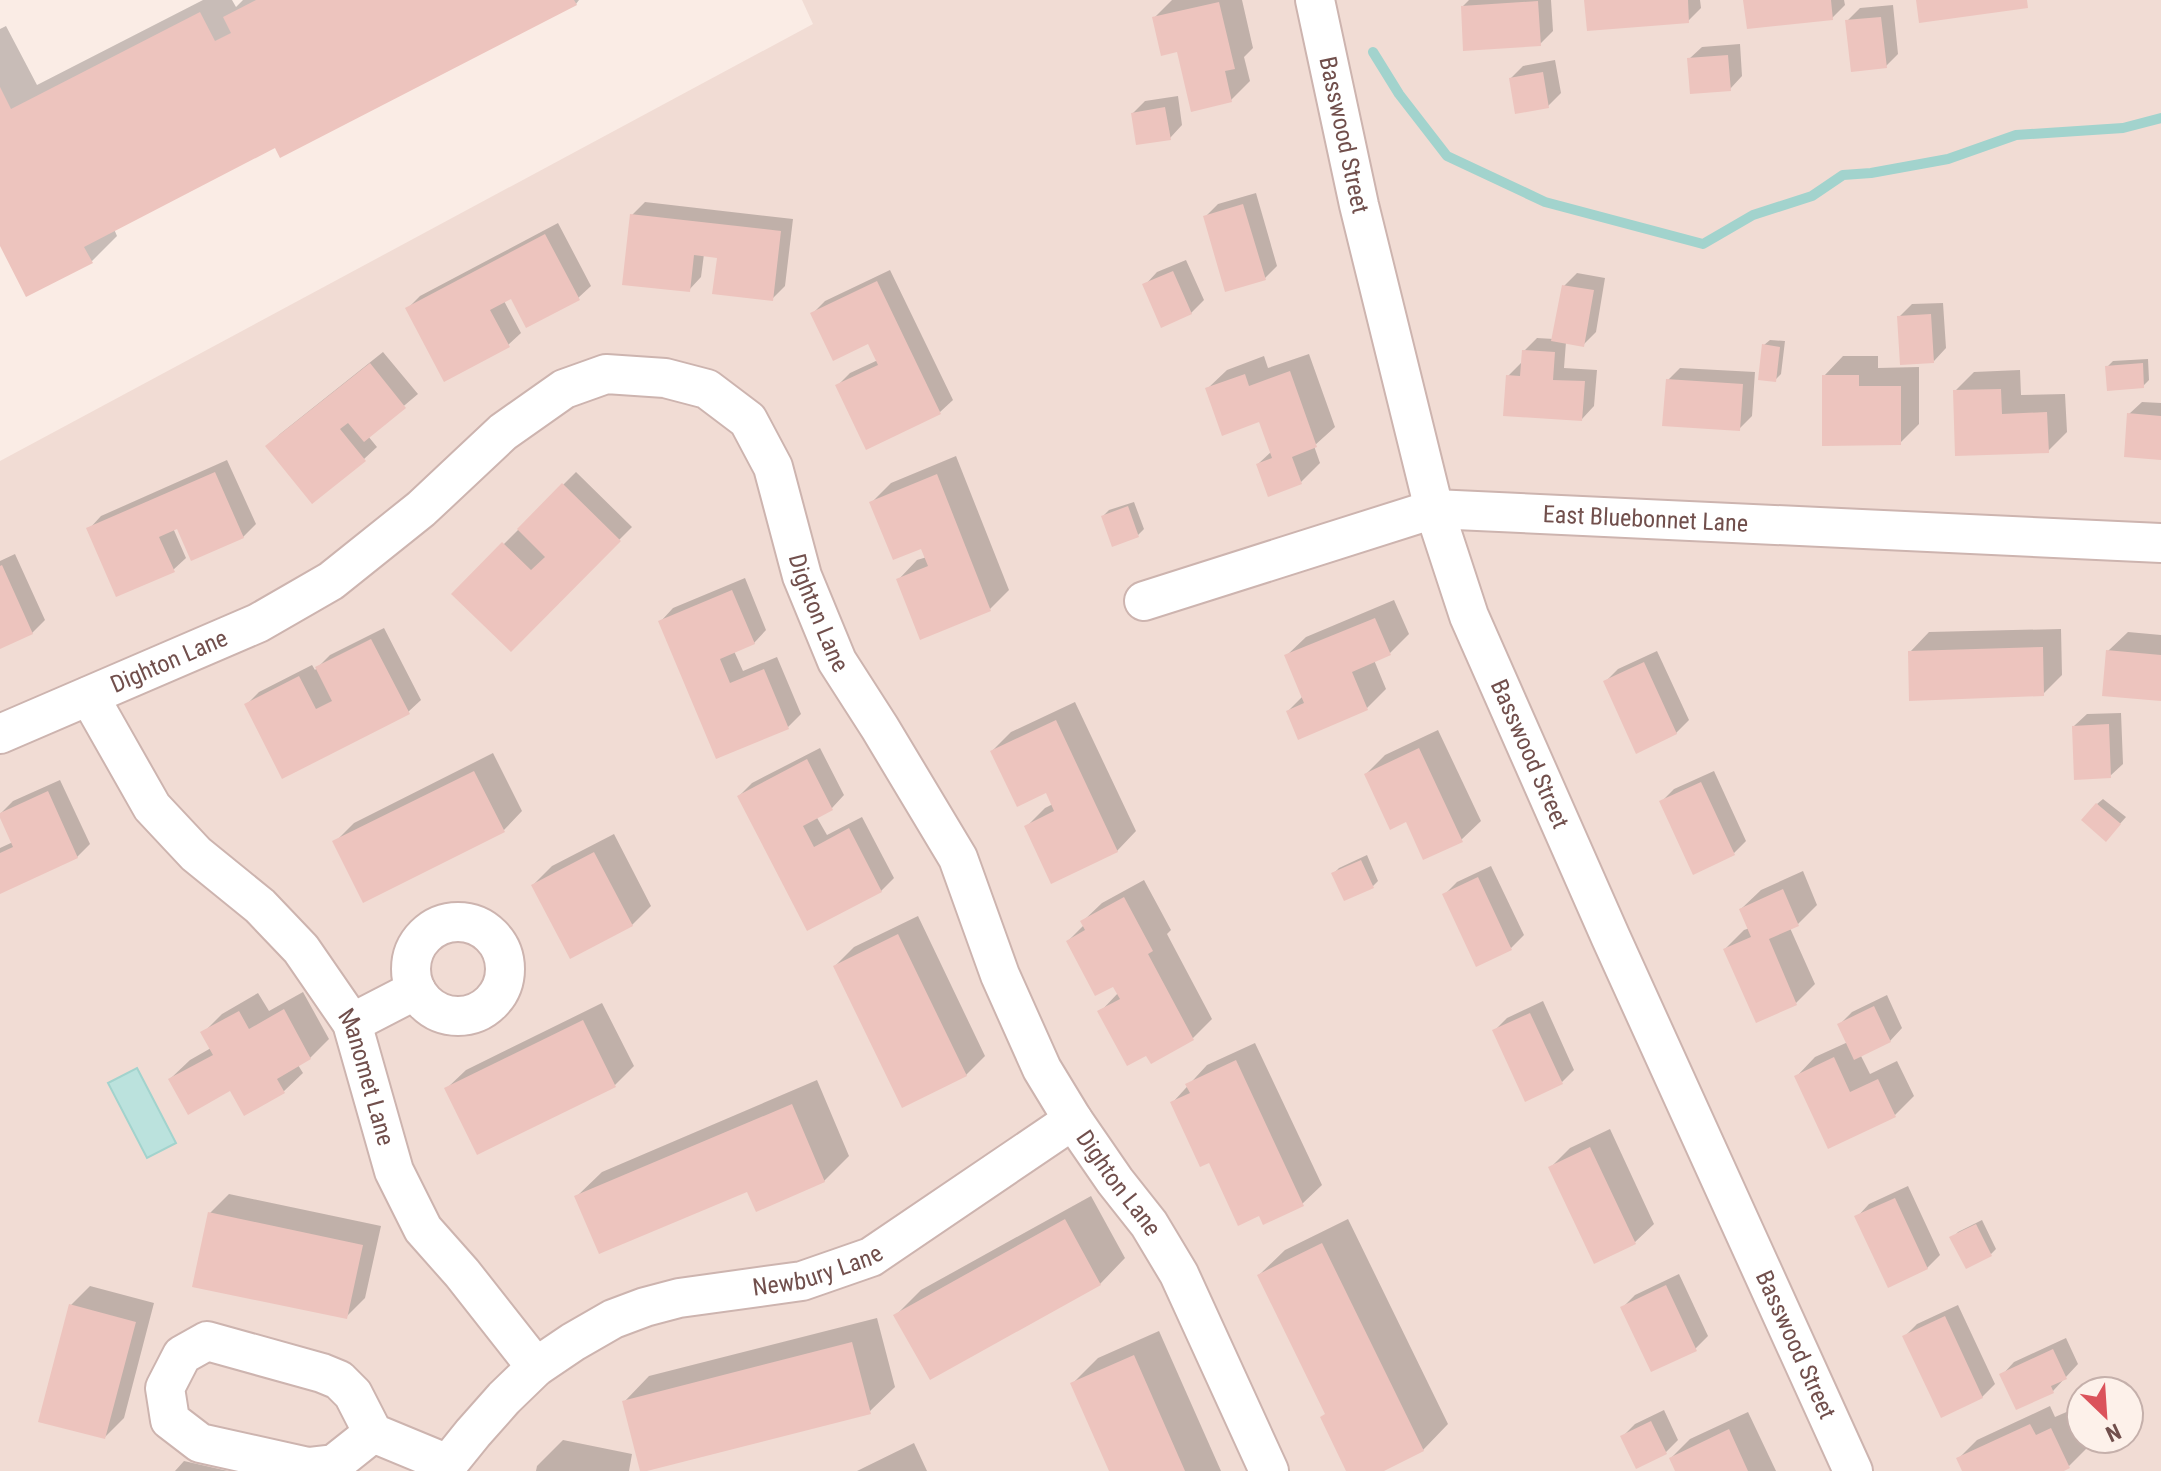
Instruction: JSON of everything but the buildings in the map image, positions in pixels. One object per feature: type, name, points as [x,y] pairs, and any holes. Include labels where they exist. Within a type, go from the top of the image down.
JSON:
[{"type":"street","name":"Basswood Street","points":[[1315,0],[1359,205],[1434,509],[1469,616],[1853,1471]]},
{"type":"street","name":"Dighton Lane","points":[[0,734],[258,623],[331,581],[421,509],[503,432],[564,389],[606,374],[665,378],[707,389],[748,420],[773,467],[802,576],[837,661],[958,858],[1000,975],[1042,1069],[1115,1181],[1149,1224],[1179,1274],[1269,1471]]},
{"type":"street","name":"East Bluebonnet Lane","points":[[1144,601],[1434,509],[2161,543]]},
{"type":"street","name":"Manomet Lane","points":[[89,696],[152,807],[196,854],[260,906],[301,949],[352,1023],[394,1171],[423,1229],[536,1367]]},
{"type":"street","points":[[352,1023],[416,990]]},
{"type":"street","name":"Newbury Lane","points":[[536,1367],[613,1319],[645,1307],[679,1298],[802,1281],[871,1257],[1073,1120]]},
{"type":"street","points":[[373,1433],[334,1464],[308,1467],[200,1443],[170,1420],[165,1388],[182,1355],[207,1341],[322,1373],[339,1380],[353,1394],[373,1433],[447,1468],[504,1398],[536,1367]]},
{"type":"shaded area","points":[[802,0],[2161,0],[2161,1471],[0,1471],[0,461],[813,24]]},
{"type":"water","points":[[137,1068],[176,1143],[147,1158],[108,1083]]},
{"type":"waterway","points":[[1373,52],[1399,94],[1447,156],[1545,202],[1703,244],[1753,215],[1812,196],[1843,175],[1948,159],[2016,135],[2123,128],[2161,118]]}]
